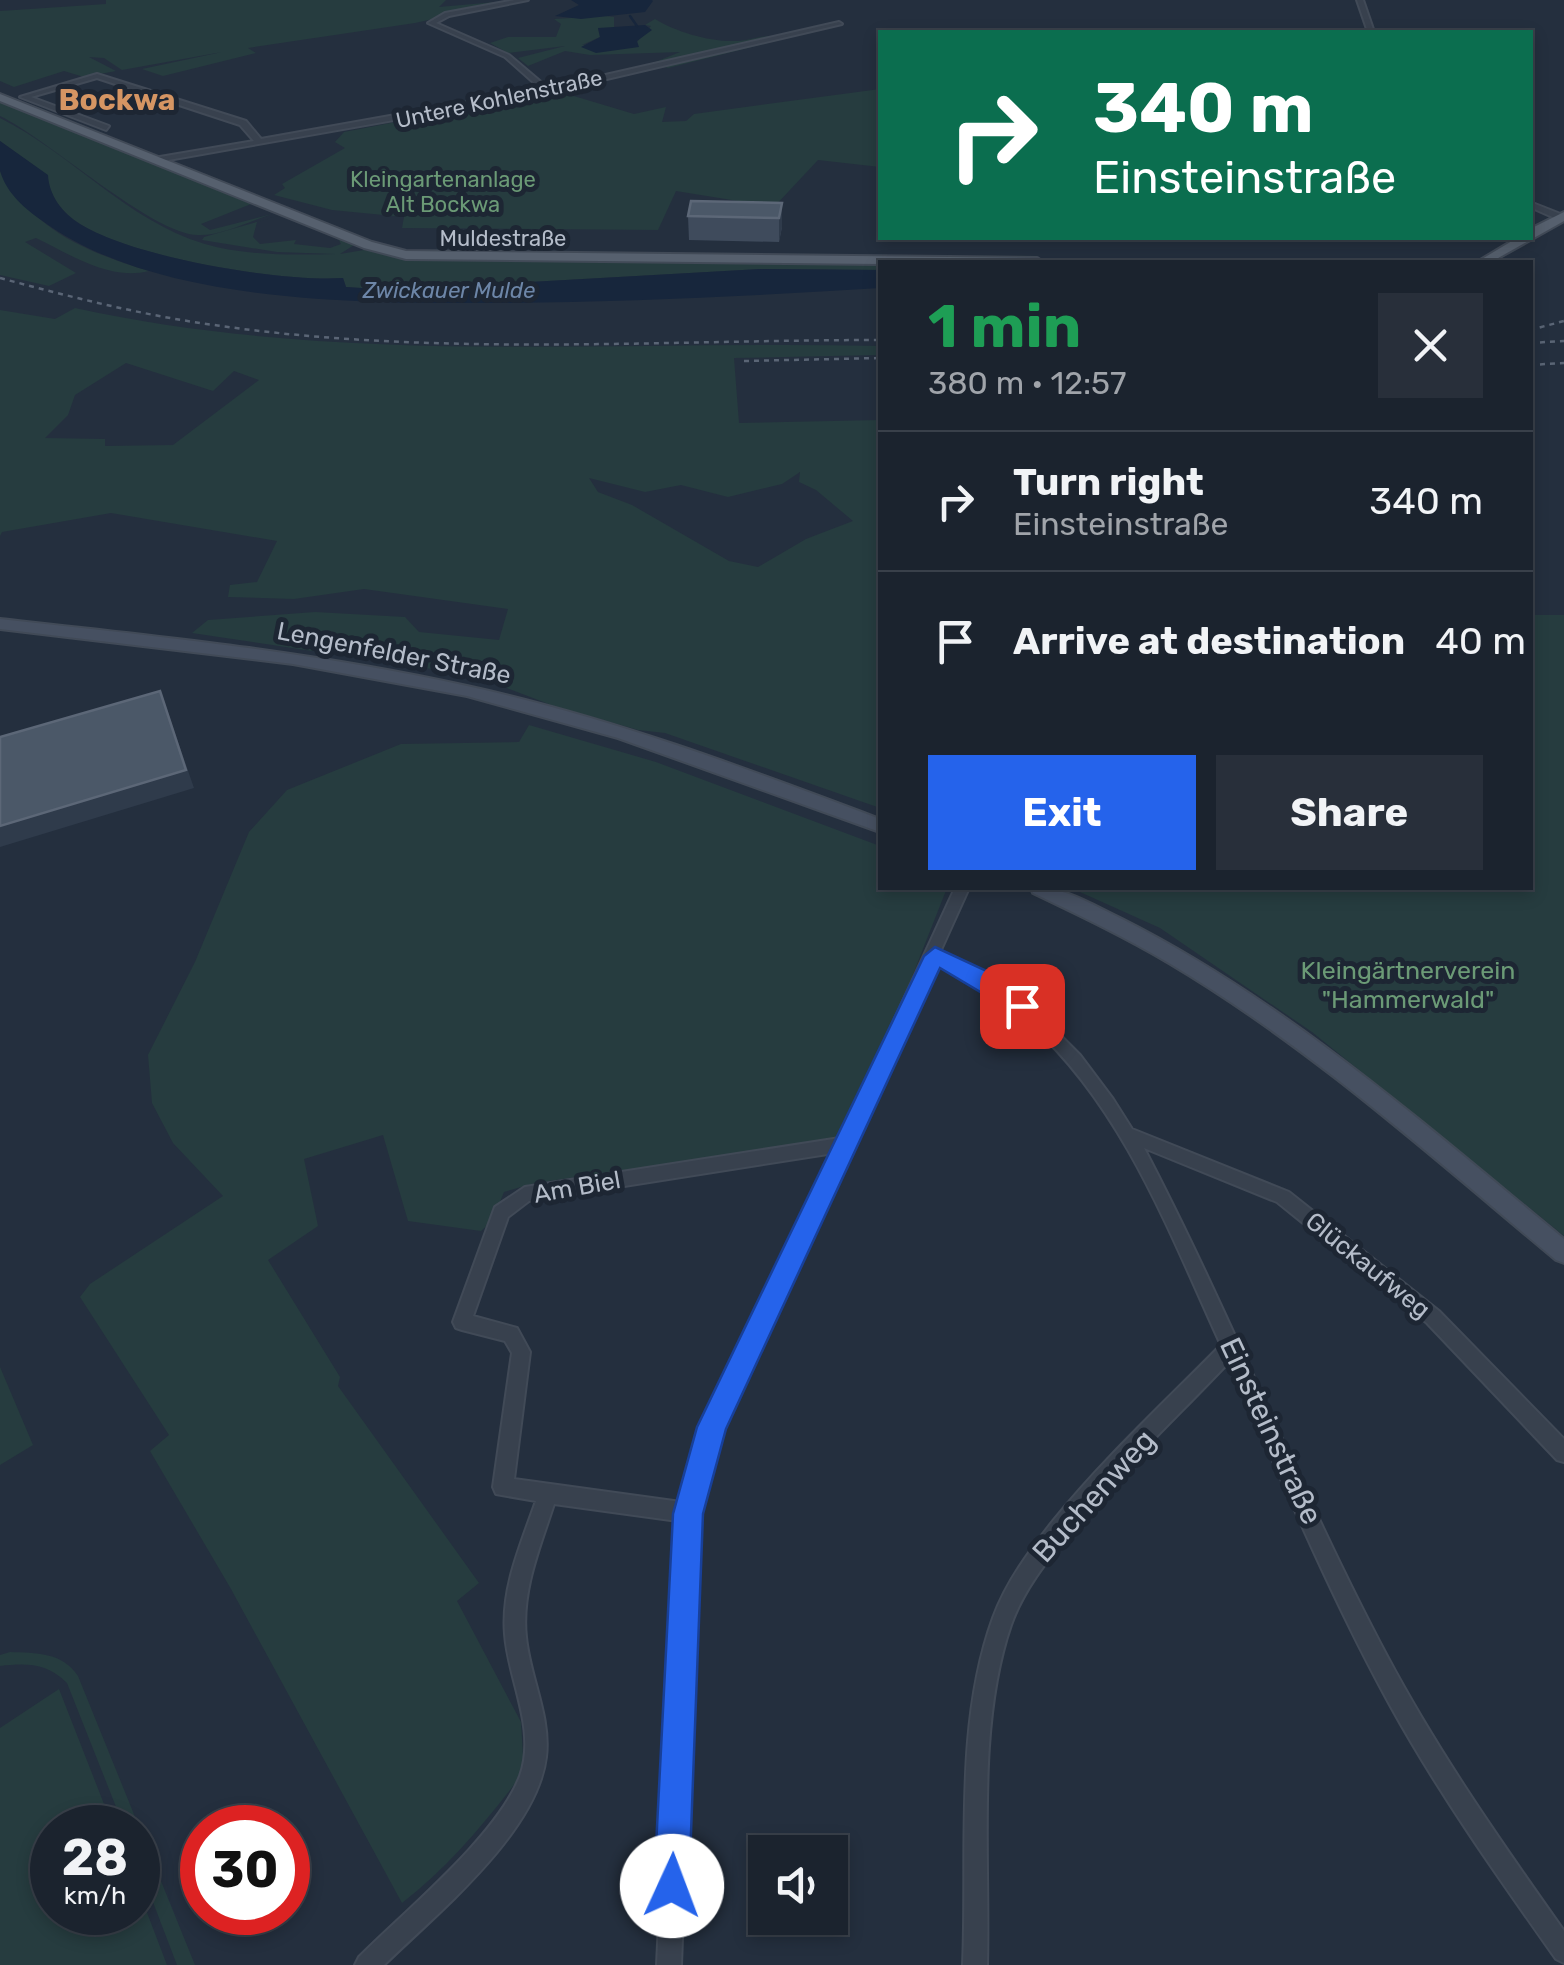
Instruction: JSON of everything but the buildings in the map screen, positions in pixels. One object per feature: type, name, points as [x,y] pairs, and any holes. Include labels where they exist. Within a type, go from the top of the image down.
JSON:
[{"type":"main road","name":"Muldestraße","points":[[0,97],[368,245],[406,255],[878,260]]},
{"type":"main road","points":[[1533,233],[1563,217]]},
{"type":"main road","points":[[1486,260],[1520,240]]},
{"type":"main road","name":"Lengenfelder Straße","points":[[0,624],[308,662],[470,692],[672,749],[878,825]]},
{"type":"main road","points":[[1044,890],[1146,940],[1271,1019],[1330,1061],[1564,1253]]},
{"type":"street","points":[[526,0],[447,14],[431,23],[507,56],[548,91]]},
{"type":"street","points":[[1360,0],[1370,30]]},
{"type":"street","name":"Untere Kohlenstraße","points":[[157,160],[548,91],[839,24]]},
{"type":"street","points":[[106,128],[24,98],[97,76],[242,124],[260,144]]},
{"type":"street","points":[[1533,205],[1563,217]]},
{"type":"street","points":[[668,1965],[688,1514],[712,1427],[935,956],[961,890]]},
{"type":"street","name":"Einsteinstraße","points":[[935,956],[983,979],[1022,1006],[1051,1034],[1132,1136],[1380,1665],[1445,1774],[1564,1951]]},
{"type":"street","name":"Glückaufweg","points":[[1132,1136],[1283,1197],[1433,1317],[1564,1453]]},
{"type":"street","name":"Am Biel","points":[[688,1514],[504,1488],[521,1352],[511,1334],[462,1322],[501,1212],[525,1194],[845,1144]]},
{"type":"street","name":"Buchenweg","points":[[975,1965],[982,1719],[1002,1620],[1036,1556],[1231,1347]]},
{"type":"street","points":[[368,1965],[502,1828],[532,1775],[535,1718],[514,1633],[523,1572],[548,1494]]},
{"type":"green space","points":[[106,0],[446,0],[439,7],[519,0],[415,23],[248,48],[256,53],[163,76],[142,69],[222,52],[122,70],[104,58],[89,57],[116,71],[84,77],[64,71],[14,87],[0,81],[0,11],[106,4]]},
{"type":"green space","points":[[614,17],[614,28],[598,28],[600,37],[582,45],[637,42],[651,26],[645,25],[655,19],[683,32],[715,40],[772,36],[784,39],[668,68],[653,63],[680,52],[590,55],[565,51],[528,66],[518,58],[565,46],[508,53],[490,43],[508,37],[556,37],[561,24],[554,19]]},
{"type":"green space","name":"Kleingartenanlage Alt Bockwa","points":[[878,89],[878,167],[818,160],[774,207],[676,191],[658,230],[402,228],[404,217],[332,210],[274,195],[285,188],[282,184],[345,148],[335,142],[344,132],[557,91],[634,114],[666,107],[662,122],[686,121],[694,114]]},
{"type":"green space","points":[[0,101],[251,204],[201,224],[210,230],[272,214],[216,233],[179,231],[128,203],[0,116]]},
{"type":"green space","points":[[0,118],[51,149],[150,220],[205,244],[236,251],[336,254],[277,252],[202,240],[204,237],[281,215],[257,222],[253,237],[260,244],[296,240],[294,244],[330,248],[341,244],[338,238],[354,245],[340,254],[364,250],[424,259],[878,262],[878,270],[761,269],[390,290],[346,287],[343,278],[247,272],[171,257],[104,236],[68,215],[50,190],[47,175],[0,141]]},
{"type":"green space","points":[[0,170],[28,208],[63,236],[104,256],[149,271],[105,269],[36,238],[25,242],[76,273],[49,286],[0,275]]},
{"type":"green space","points":[[75,308],[275,338],[375,344],[878,346],[878,355],[734,358],[739,423],[878,420],[878,807],[665,733],[638,730],[554,706],[472,675],[192,633],[208,620],[315,612],[405,617],[419,632],[499,640],[508,609],[364,589],[294,599],[228,597],[230,585],[257,582],[277,541],[111,513],[2,532],[0,536],[0,310],[55,319]],"holes":[[[126,363],[213,391],[234,371],[259,380],[173,445],[105,446],[105,439],[45,438],[68,415],[75,395]],[[800,472],[799,482],[816,490],[853,521],[806,539],[758,567],[729,561],[632,505],[598,492],[589,478],[645,492],[681,485],[728,497],[782,484]]]},
{"type":"green space","name":"Kleingärtnerverein \"Hammerwald\"","points":[[1533,615],[1564,615],[1564,1236],[1312,1032],[1160,928],[1075,890],[1533,890]]},
{"type":"green space","points":[[529,725],[656,762],[878,845],[878,890],[946,890],[889,1035],[837,1140],[535,1183],[504,1192],[492,1221],[481,1231],[408,1221],[383,1135],[304,1159],[318,1226],[268,1260],[340,1377],[338,1386],[479,1583],[457,1601],[521,1722],[524,1772],[452,1858],[402,1903],[231,1589],[150,1451],[169,1435],[80,1297],[90,1284],[223,1196],[173,1143],[152,1103],[148,1055],[195,962],[249,832],[287,790],[401,744],[519,742]]},
{"type":"green space","points":[[0,1367],[33,1445],[0,1465]]},
{"type":"green space","points":[[39,1654],[72,1668],[130,1805],[115,1805],[67,1683],[52,1671],[36,1666],[0,1666],[0,1655]]},
{"type":"green space","points":[[59,1689],[104,1805],[30,1805],[30,1935],[156,1935],[167,1965],[0,1965],[0,1728]]},
{"type":"green space","points":[[160,1879],[195,1965],[177,1965],[160,1921]]},
{"type":"water","points":[[571,0],[653,1],[645,12],[581,19],[555,16],[579,5]]},
{"type":"water","points":[[645,25],[652,30],[637,41],[639,47],[596,53],[581,47],[600,37],[598,28]]},
{"type":"water","name":"Zwickauer Mulde","points":[[0,141],[48,175],[51,190],[68,215],[105,236],[171,257],[247,272],[343,278],[346,287],[390,290],[761,269],[878,270],[878,288],[643,300],[446,303],[263,294],[144,270],[91,249],[37,217],[7,187],[0,171]]},
{"type":"waterway","points":[[630,16],[637,26]]},
{"type":"railway","points":[[0,278],[187,321],[379,341],[546,344],[878,340]]},
{"type":"railway","points":[[1533,329],[1564,321]]},
{"type":"railway","points":[[1533,343],[1564,341]]},
{"type":"railway","points":[[744,361],[878,358]]},
{"type":"railway","points":[[1533,365],[1564,363]]},
{"type":"district","name":"Bockwa","points":[[117,100]]},
{"type":"route","points":[[672,1886],[688,1514],[712,1427],[935,956],[983,979],[1022,1006]]}]
